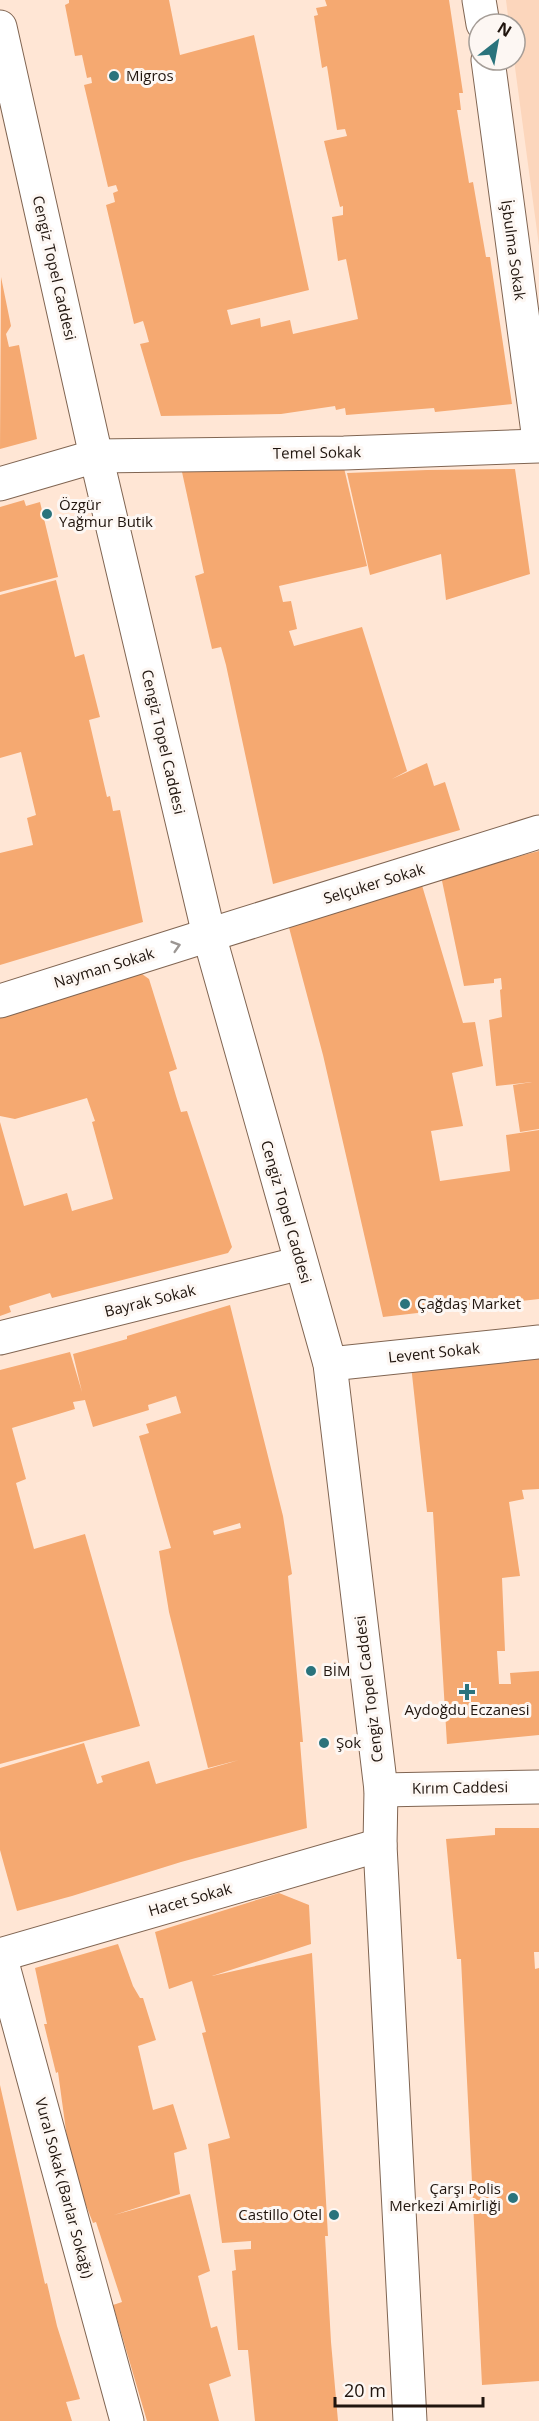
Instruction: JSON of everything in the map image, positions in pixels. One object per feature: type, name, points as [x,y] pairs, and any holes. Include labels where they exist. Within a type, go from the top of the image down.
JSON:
[{"type":"main road","name":"Cengiz Topel Caddesi","points":[[0,27],[96,456],[209,935],[330,1364],[381,1790],[380,1845],[410,2421]]},
{"type":"main road","name":"İşbulma Sokak","points":[[490,72],[539,440]]},
{"type":"main road","name":"Temel Sokak","points":[[0,484],[96,456],[344,453],[539,446]]},
{"type":"main road","name":"Selçuker Sokak","points":[[209,935],[539,832]]},
{"type":"main road","name":"Nayman Sokak","points":[[0,1001],[209,935]]},
{"type":"main road","name":"Bayrak Sokak","points":[[0,1338],[301,1263]]},
{"type":"main road","name":"Levent Sokak","points":[[330,1364],[539,1342]]},
{"type":"main road","name":"Kırım Caddesi","points":[[381,1790],[539,1787]]},
{"type":"main road","name":"Hacet Sokak","points":[[0,1955],[380,1845]]},
{"type":"main road","name":"Vural Sokak (Barlar Sokağı)","points":[[0,1955],[127,2421]]},
{"type":"shaded area","points":[[506,0],[539,0],[539,246],[516,72],[527,72],[527,12],[508,12]]},
{"type":"building","points":[[69,0],[169,0],[180,55],[254,35],[309,290],[227,310],[231,325],[260,318],[261,327],[290,320],[293,334],[358,319],[346,259],[338,261],[332,217],[343,215],[343,206],[340,207],[324,141],[347,136],[345,129],[337,130],[327,66],[322,68],[314,16],[318,15],[316,8],[327,6],[325,0],[449,0],[463,93],[459,93],[461,110],[457,110],[469,183],[473,182],[486,257],[490,257],[512,404],[435,412],[434,408],[346,415],[345,408],[336,410],[335,406],[281,414],[161,416],[140,344],[149,342],[143,321],[134,324],[106,205],[115,202],[113,193],[118,191],[116,185],[108,187],[84,85],[92,83],[91,77],[87,78],[82,55],[75,56],[65,5],[69,3]]},
{"type":"building","points":[[1,277],[11,326],[6,334],[9,347],[19,345],[37,439],[0,449]]},
{"type":"building","points":[[344,468],[367,566],[279,586],[283,602],[291,601],[297,629],[289,631],[294,646],[362,627],[407,771],[392,779],[427,763],[434,786],[445,782],[460,830],[273,884],[226,665],[221,647],[212,649],[195,576],[204,573],[182,472]]},
{"type":"building","points":[[515,469],[530,574],[446,600],[441,554],[370,575],[347,473]]},
{"type":"building","points":[[24,500],[26,506],[40,502],[58,577],[0,592],[0,507]]},
{"type":"building","points":[[56,580],[75,657],[84,654],[100,717],[89,720],[107,797],[110,796],[113,811],[120,810],[143,922],[0,965],[0,853],[33,845],[27,818],[36,815],[21,752],[0,758],[0,595]]},
{"type":"building","points":[[539,851],[539,1129],[520,1132],[513,1085],[532,1082],[496,1086],[489,1020],[502,1017],[501,978],[494,979],[494,983],[464,986],[441,876]]},
{"type":"building","points":[[421,882],[463,1023],[475,1022],[483,1066],[452,1073],[463,1126],[431,1131],[440,1181],[510,1171],[506,1135],[539,1130],[539,1299],[383,1317],[323,1055],[287,920]]},
{"type":"building","points":[[142,974],[149,979],[177,1069],[169,1072],[181,1112],[187,1111],[232,1247],[228,1253],[52,1298],[50,1293],[9,1306],[11,1312],[0,1316],[0,1122],[24,1206],[67,1193],[72,1211],[113,1199],[92,1122],[95,1121],[87,1098],[15,1119],[0,1116],[0,1014]]},
{"type":"building","points":[[230,1305],[283,1516],[292,1574],[288,1576],[303,1742],[300,1742],[307,1828],[181,1862],[17,1911],[0,1850],[0,1768],[84,1743],[97,1784],[103,1782],[101,1776],[149,1761],[156,1784],[239,1760],[208,1768],[169,1612],[159,1551],[171,1548],[139,1436],[149,1433],[146,1424],[181,1413],[176,1396],[148,1405],[149,1410],[93,1427],[85,1400],[73,1402],[75,1409],[12,1428],[26,1479],[16,1483],[34,1549],[85,1534],[140,1726],[0,1764],[0,1370],[70,1352],[82,1392],[73,1354],[127,1339],[127,1336]],"holes":[[[240,1523],[241,1528],[214,1535],[213,1531]]]},
{"type":"building","points":[[539,1346],[539,1489],[522,1490],[524,1499],[509,1502],[520,1576],[502,1578],[505,1651],[497,1651],[499,1684],[511,1684],[510,1673],[539,1671],[539,1735],[447,1744],[433,1512],[427,1512],[410,1356]]},
{"type":"building","points":[[495,1828],[539,1828],[539,1952],[534,1952],[535,1969],[539,1968],[539,2381],[482,2385],[461,1959],[457,1959],[446,1839],[495,1835]]},
{"type":"building","points":[[279,1893],[309,1905],[311,1944],[212,1976],[312,1953],[328,2236],[325,2236],[338,2421],[255,2421],[248,2350],[238,2350],[232,2271],[236,2270],[234,2250],[251,2249],[251,2241],[222,2243],[208,2144],[230,2138],[202,2033],[206,2032],[192,1981],[169,1989],[155,1932]]},
{"type":"building","points":[[118,1944],[133,1986],[140,1998],[143,1998],[156,2040],[138,2046],[153,2110],[173,2104],[187,2149],[174,2153],[180,2194],[114,2215],[190,2194],[210,2271],[198,2276],[211,2328],[217,2326],[231,2376],[209,2384],[219,2421],[147,2421],[113,2305],[122,2302],[96,2222],[93,2223],[77,2182],[67,2138],[58,2072],[56,2073],[44,2024],[47,2024],[35,1968]]},
{"type":"building","points":[[0,2085],[45,2284],[47,2283],[57,2326],[80,2399],[66,2402],[72,2421],[0,2421]]},
{"type":"place","name":"Migros","points":[[114,76]]},
{"type":"place","name":"Özgür Yağmur Butik","points":[[47,514]]},
{"type":"place","name":"Çağdaş Market","points":[[405,1304]]},
{"type":"place","name":"BİM","points":[[311,1671]]},
{"type":"place","name":"Aydoğdu Eczanesi","points":[[467,1692]]},
{"type":"place","name":"Şok","points":[[324,1743]]},
{"type":"place","name":"Çarşı Polis Merkezi Amirliği","points":[[513,2198]]},
{"type":"place","name":"Castillo Otel","points":[[334,2215]]}]
